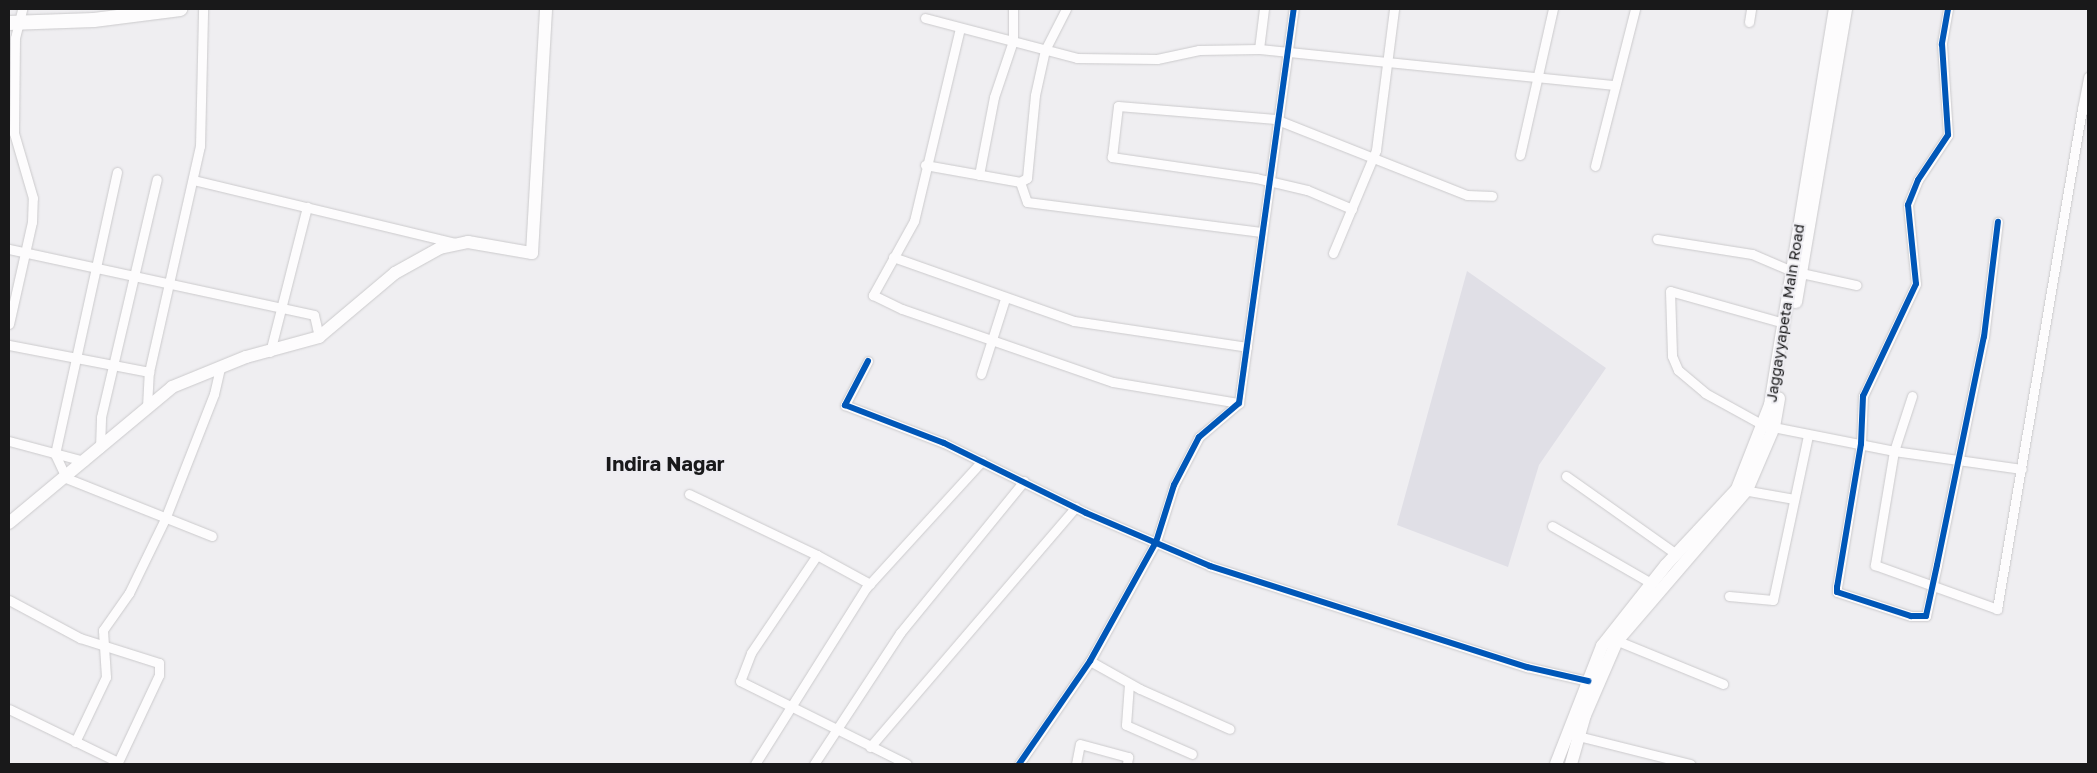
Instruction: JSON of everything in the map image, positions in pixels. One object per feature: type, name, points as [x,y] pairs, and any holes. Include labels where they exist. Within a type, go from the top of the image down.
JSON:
[{"type":"main road","points":[[17,18],[180,9]]},
{"type":"main road","points":[[9,523],[66,478],[172,387],[220,367],[318,337],[395,273],[455,243],[530,254],[534,250],[546,9]]},
{"type":"main road","name":"Jaggayyapeta Main Road","points":[[1768,426],[1784,323],[1796,272],[1835,9]]},
{"type":"main road","points":[[1556,764],[1573,735],[1613,639],[1742,490],[1768,426],[1846,9]]},
{"type":"main road","points":[[1571,764],[1573,735],[1588,681],[1613,639],[1651,583],[1676,554],[1742,490]]},
{"type":"street","points":[[147,407],[149,372],[193,180],[204,65],[203,9]]},
{"type":"street","points":[[979,175],[994,97],[1013,41],[1013,9]]},
{"type":"street","points":[[1020,182],[1031,171],[1035,95],[1045,50],[1066,9]]},
{"type":"street","points":[[1259,49],[1264,9]]},
{"type":"street","points":[[1019,764],[1090,661],[1156,542],[1174,485],[1199,437],[1239,403],[1275,120],[1294,9]]},
{"type":"street","points":[[1333,253],[1373,158],[1394,9]]},
{"type":"street","points":[[1520,155],[1553,9]]},
{"type":"street","points":[[1594,166],[1635,9]]},
{"type":"street","points":[[1749,22],[1751,9]]},
{"type":"street","points":[[1948,9],[1942,44],[1948,135],[1918,180],[1908,205],[1916,284],[1863,396],[1861,444],[1837,592],[1911,616],[1926,616],[1931,584],[1984,337],[1998,222]]},
{"type":"street","points":[[9,324],[33,198],[14,133],[17,18]]},
{"type":"street","points":[[925,18],[1077,58],[1157,59],[1199,50],[1259,49],[1387,60],[1615,85]]},
{"type":"street","points":[[960,28],[925,165],[914,221],[893,256],[874,295],[993,342],[1113,382],[1239,403]]},
{"type":"street","points":[[1912,396],[1894,451],[1874,565],[1997,609],[2085,110],[2088,77]]},
{"type":"street","points":[[1352,209],[1267,180],[1112,157],[1118,106],[1275,120],[1467,195],[1492,196]]},
{"type":"street","points":[[925,165],[1020,182]]},
{"type":"street","points":[[117,172],[78,358],[55,454],[66,478],[165,519],[212,536]]},
{"type":"street","points":[[100,448],[97,438],[112,365],[157,179]]},
{"type":"street","points":[[193,180],[455,243]]},
{"type":"street","points":[[1020,182],[1027,202],[1261,232]]},
{"type":"street","points":[[270,352],[279,308],[307,208]]},
{"type":"street","points":[[1657,239],[1752,254],[1796,272],[1856,285]]},
{"type":"street","points":[[9,249],[96,267],[132,278],[314,315],[318,337]]},
{"type":"street","points":[[893,256],[1005,299],[1112,329],[1247,347]]},
{"type":"street","points":[[1784,323],[1670,291],[1672,356],[1678,370],[1705,393],[1768,426],[1894,451],[2022,469]]},
{"type":"street","points":[[982,374],[1005,299]]},
{"type":"street","points":[[9,345],[149,372]]},
{"type":"street","points":[[868,361],[845,405],[982,462],[1076,507],[1210,566],[1527,667],[1588,681]]},
{"type":"street","points":[[75,742],[106,677],[103,630],[129,593],[165,519],[214,394],[220,367]]},
{"type":"street","points":[[1730,596],[1773,600],[1808,435]]},
{"type":"street","points":[[9,441],[84,461]]},
{"type":"street","points":[[755,764],[870,584],[982,462]]},
{"type":"street","points":[[1566,476],[1676,554]]},
{"type":"street","points":[[814,764],[839,729],[900,633],[1024,481]]},
{"type":"street","points":[[1742,490],[1794,498]]},
{"type":"street","points":[[688,494],[817,555],[870,584]]},
{"type":"street","points":[[870,747],[1076,507]]},
{"type":"street","points":[[1552,526],[1651,583]]},
{"type":"street","points":[[817,555],[751,653],[740,681],[907,764]]},
{"type":"street","points":[[9,600],[58,629],[159,663],[160,675],[118,762],[9,709]]},
{"type":"street","points":[[1613,639],[1723,684]]},
{"type":"street","points":[[1090,661],[1129,684],[1230,729]]},
{"type":"street","points":[[1129,684],[1126,725],[1192,754]]},
{"type":"street","points":[[1573,735],[1690,764]]},
{"type":"street","points":[[1076,764],[1080,744],[1128,757],[1127,764]]},
{"type":"shaded area","points":[[1467,271],[1606,368],[1539,465],[1508,567],[1397,525]]},
{"type":"cycle path","points":[[1019,764],[1090,661],[1156,542],[1174,485],[1199,437],[1239,403],[1294,9]]},
{"type":"cycle path","points":[[1948,9],[1942,44],[1948,135],[1918,180],[1908,205],[1916,284],[1863,396],[1861,444],[1837,592],[1911,616],[1926,616],[1984,337],[1998,222]]},
{"type":"cycle path","points":[[868,361],[845,405],[944,443],[1086,513],[1210,566],[1527,667],[1588,681]]},
{"type":"district","name":"Indira Nagar","points":[[665,463]]}]
